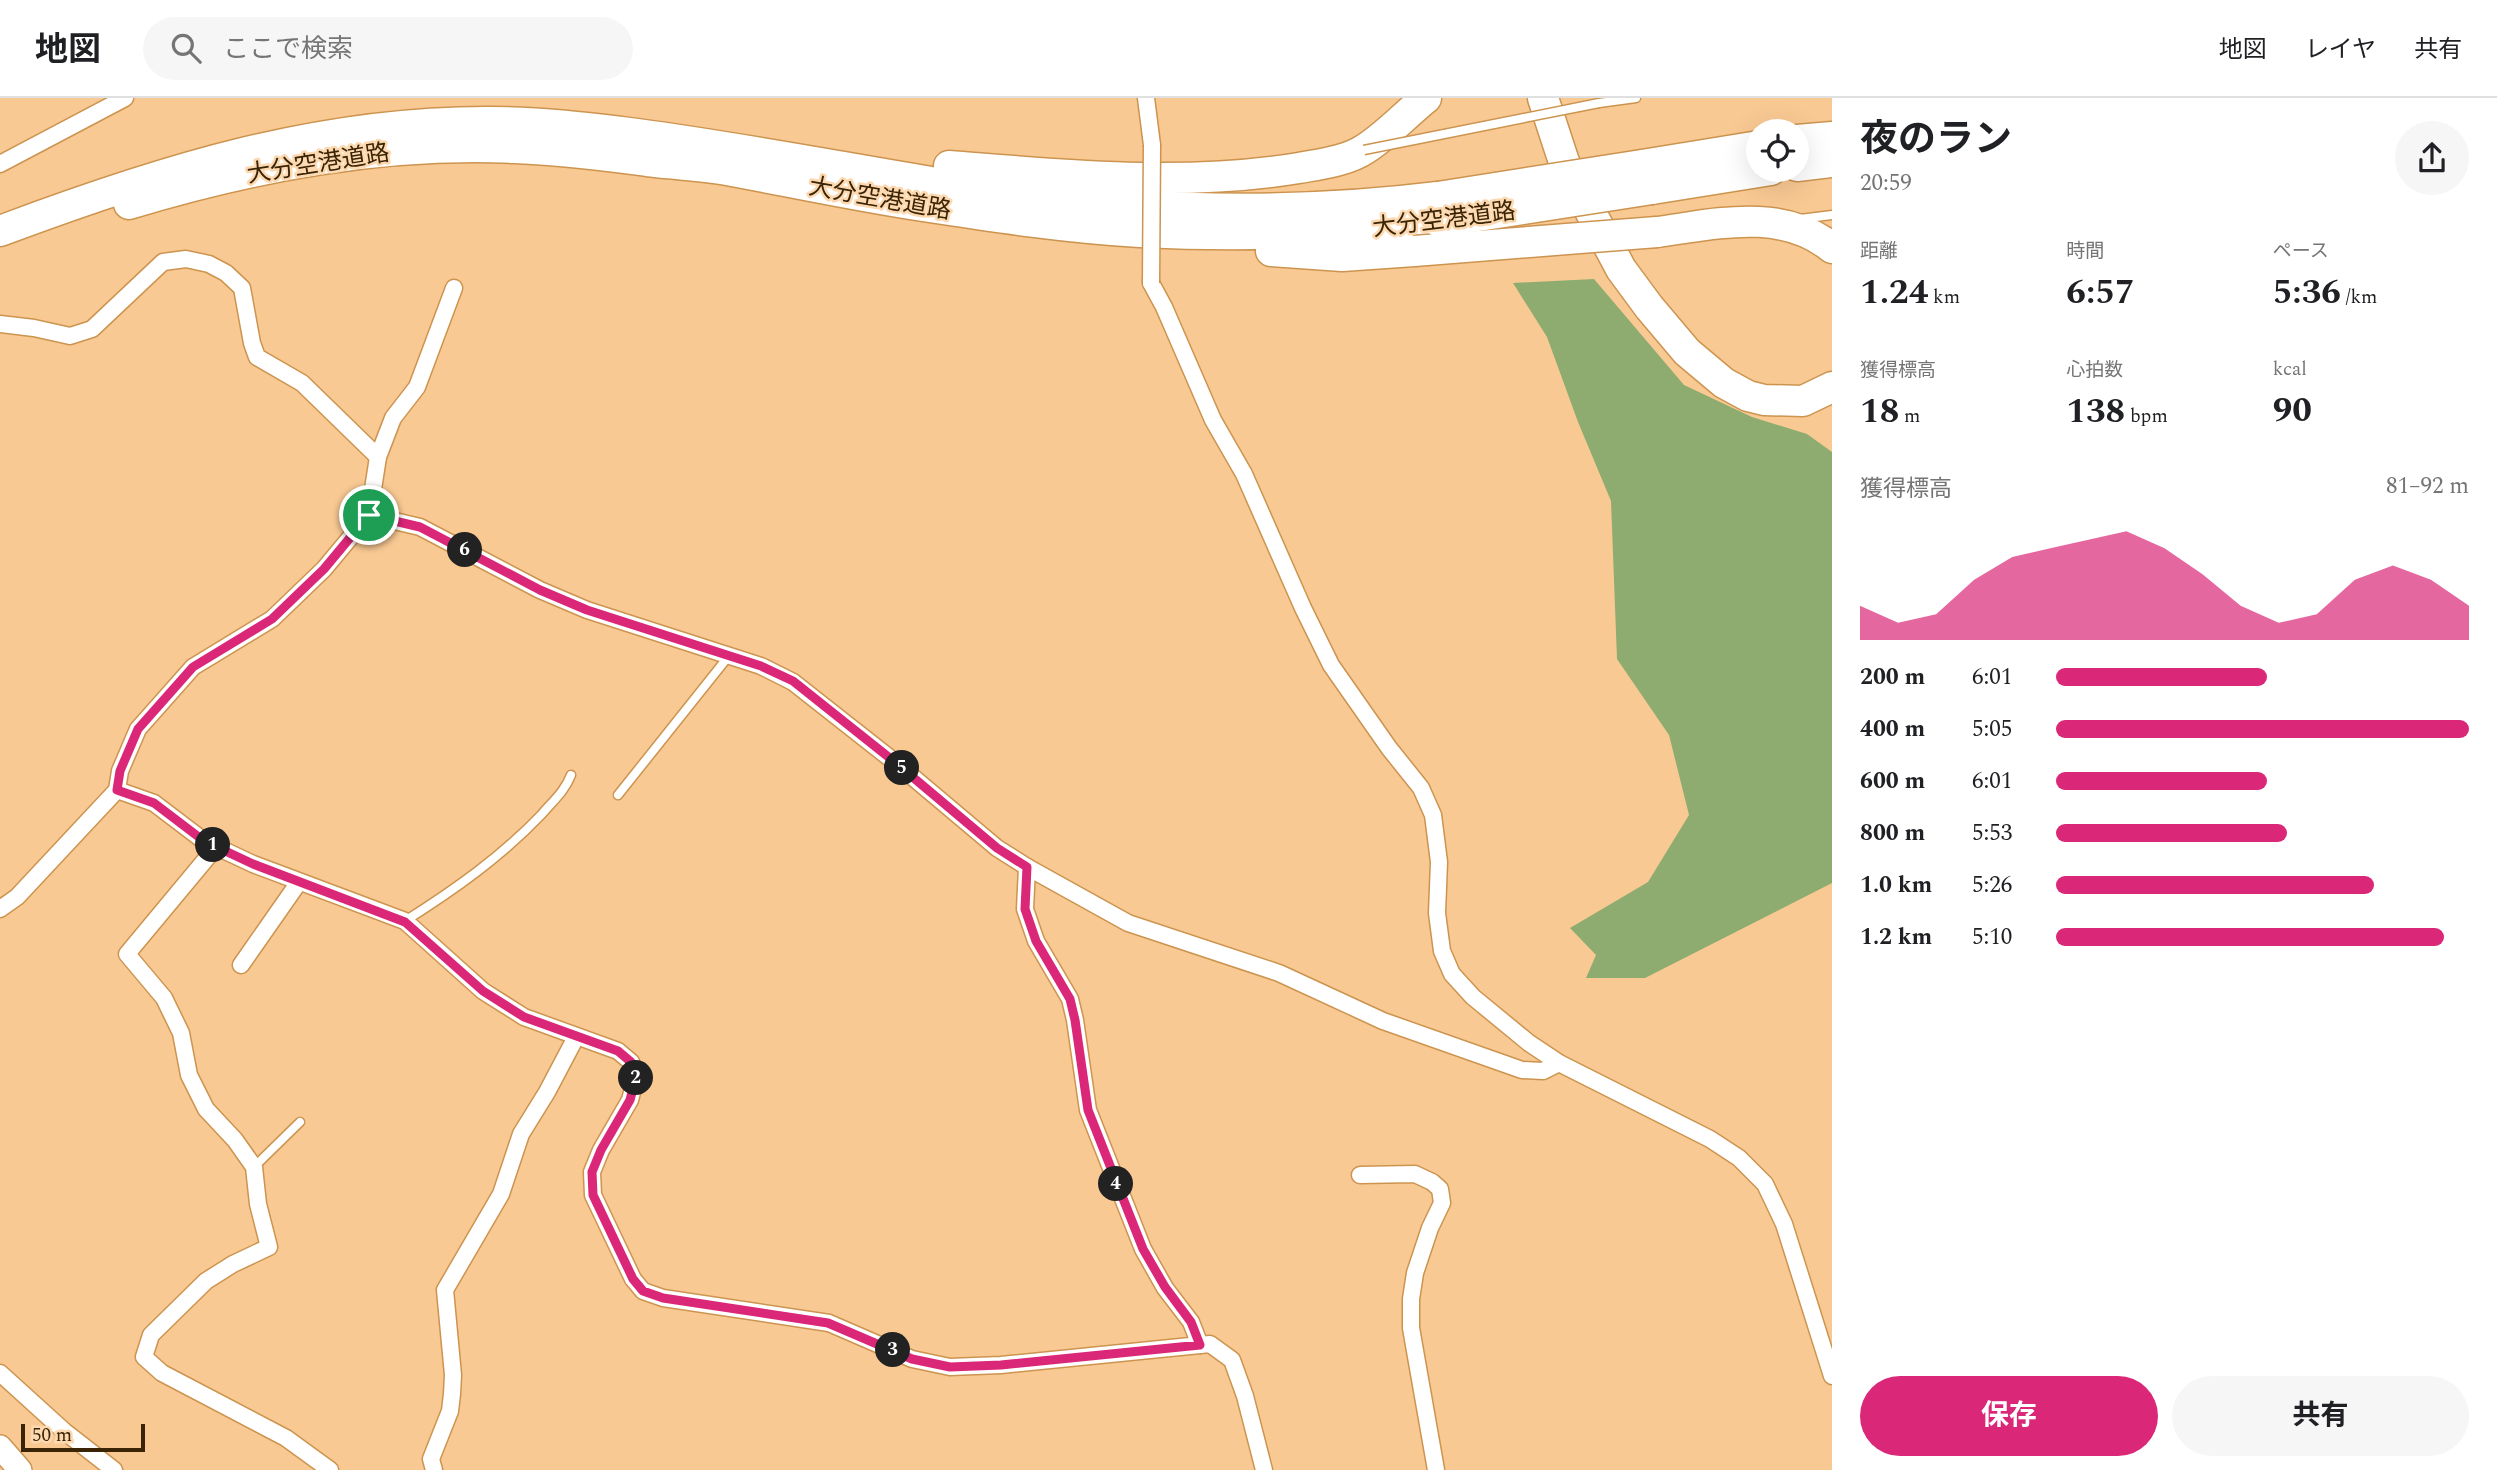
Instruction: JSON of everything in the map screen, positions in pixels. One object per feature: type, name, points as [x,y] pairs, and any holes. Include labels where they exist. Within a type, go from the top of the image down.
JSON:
[{"type":"highway","points":[[760,152],[1104,178],[1183,178],[1267,173],[1330,163],[1364,150],[1426,98]]},
{"type":"highway","points":[[1542,98],[1564,162],[1621,269],[1687,352],[1724,383],[1748,396],[1764,400],[1802,401],[1832,387]]},
{"type":"highway","points":[[1559,98],[1575,157],[1639,277],[1669,315],[1705,351],[1740,374],[1765,384],[1806,382],[1832,365]]},
{"type":"highway","name":"大分空港道路","points":[[0,231],[98,194],[198,163],[320,136],[456,123],[528,123],[584,128],[760,152],[961,187],[1061,201],[1144,206],[1289,208],[1385,204],[1439,210]]},
{"type":"highway","points":[[1809,139],[1832,137]]},
{"type":"highway","name":"大分空港道路","points":[[0,249],[80,219],[202,184],[294,163],[339,155],[386,151],[513,148],[584,153],[722,170],[918,206],[1075,227],[1139,232],[1284,234],[1393,228],[1439,210],[1647,177],[1746,171]]},
{"type":"highway","name":"大分空港道路","points":[[1647,177],[1746,150]]},
{"type":"highway","points":[[1809,165],[1832,162]]},
{"type":"highway","points":[[918,206],[1112,243],[1342,256],[1657,232],[1733,222],[1775,222],[1812,234],[1832,248]]},
{"type":"main road","points":[[0,1447],[20,1470]]},
{"type":"street","points":[[0,164],[125,98]]},
{"type":"street","points":[[1146,98],[1152,145],[1151,282],[1213,419],[1244,474],[1331,665],[1388,747],[1421,788],[1433,815],[1439,862],[1437,912],[1442,951],[1452,975],[1529,1043],[1559,1063],[1710,1139],[1739,1158],[1765,1184],[1784,1224],[1832,1377]]},
{"type":"street","points":[[0,324],[70,336],[92,329],[163,262],[186,259],[209,264],[226,273],[242,288],[257,357],[302,383],[378,457]]},
{"type":"street","points":[[0,909],[17,897],[117,790],[120,771],[138,729],[193,667],[272,619],[324,569],[369,515],[378,457],[393,418],[416,387],[454,288]]},
{"type":"street","points":[[369,515],[420,527],[540,590],[587,610],[761,666],[793,681],[997,848],[1128,923],[1279,973],[1383,1021],[1522,1070],[1543,1072],[1559,1063]]},
{"type":"street","points":[[117,790],[154,803],[204,841],[253,864],[405,922],[483,991],[524,1017],[618,1051],[631,1062],[636,1077],[630,1100],[601,1150],[592,1172],[593,1195],[633,1279],[643,1291],[663,1298],[828,1323],[912,1359],[950,1367],[1001,1365],[1210,1344],[1232,1360],[1245,1396],[1264,1470]]},
{"type":"street","points":[[216,847],[127,954],[164,998],[181,1033],[189,1075],[206,1109],[235,1140],[254,1167],[258,1204],[270,1247],[233,1264],[206,1281],[151,1335],[144,1357],[162,1373],[286,1438],[330,1470]]},
{"type":"street","points":[[1027,867],[1025,909],[1036,941],[1070,999],[1088,1110],[1143,1249],[1165,1287],[1191,1322],[1200,1345]]},
{"type":"street","points":[[240,965],[299,882]]},
{"type":"street","points":[[434,1470],[431,1459],[450,1411],[452,1394],[453,1375],[445,1290],[501,1194],[521,1134],[576,1037]]},
{"type":"street","points":[[1360,1175],[1415,1174],[1440,1189],[1442,1203],[1430,1228],[1415,1273],[1411,1299],[1411,1328],[1436,1470]]},
{"type":"street","points":[[0,1373],[64,1431],[114,1470]]},
{"type":"street","points":[[0,1437],[27,1470]]},
{"type":"lane","points":[[1364,150],[1636,98]]},
{"type":"lane","points":[[1775,222],[1832,215]]},
{"type":"lane","points":[[618,795],[728,657]]},
{"type":"lane","points":[[405,922],[454,890],[515,842],[567,787],[571,775]]},
{"type":"lane","points":[[254,1167],[300,1122]]},
{"type":"shaded area","points":[[1594,279],[1684,385],[1752,417],[1807,434],[1832,452],[1832,883],[1645,978],[1586,978],[1596,955],[1570,928],[1648,882],[1689,815],[1669,735],[1617,659],[1611,501],[1547,337],[1513,283]]},
{"type":"route","points":[[369,515],[420,527],[540,590],[587,610],[761,666],[793,681],[997,848],[1027,867],[1025,909],[1036,941],[1070,999],[1088,1110],[1143,1249],[1165,1287],[1191,1322],[1200,1345],[1001,1365],[950,1367],[912,1359],[828,1323],[663,1298],[643,1291],[633,1279],[593,1195],[592,1172],[601,1150],[630,1100],[636,1077],[631,1062],[618,1051],[524,1017],[483,991],[405,922],[253,864],[204,841],[154,803],[117,790],[120,771],[138,729],[193,667],[272,619],[324,569],[369,515]]}]
